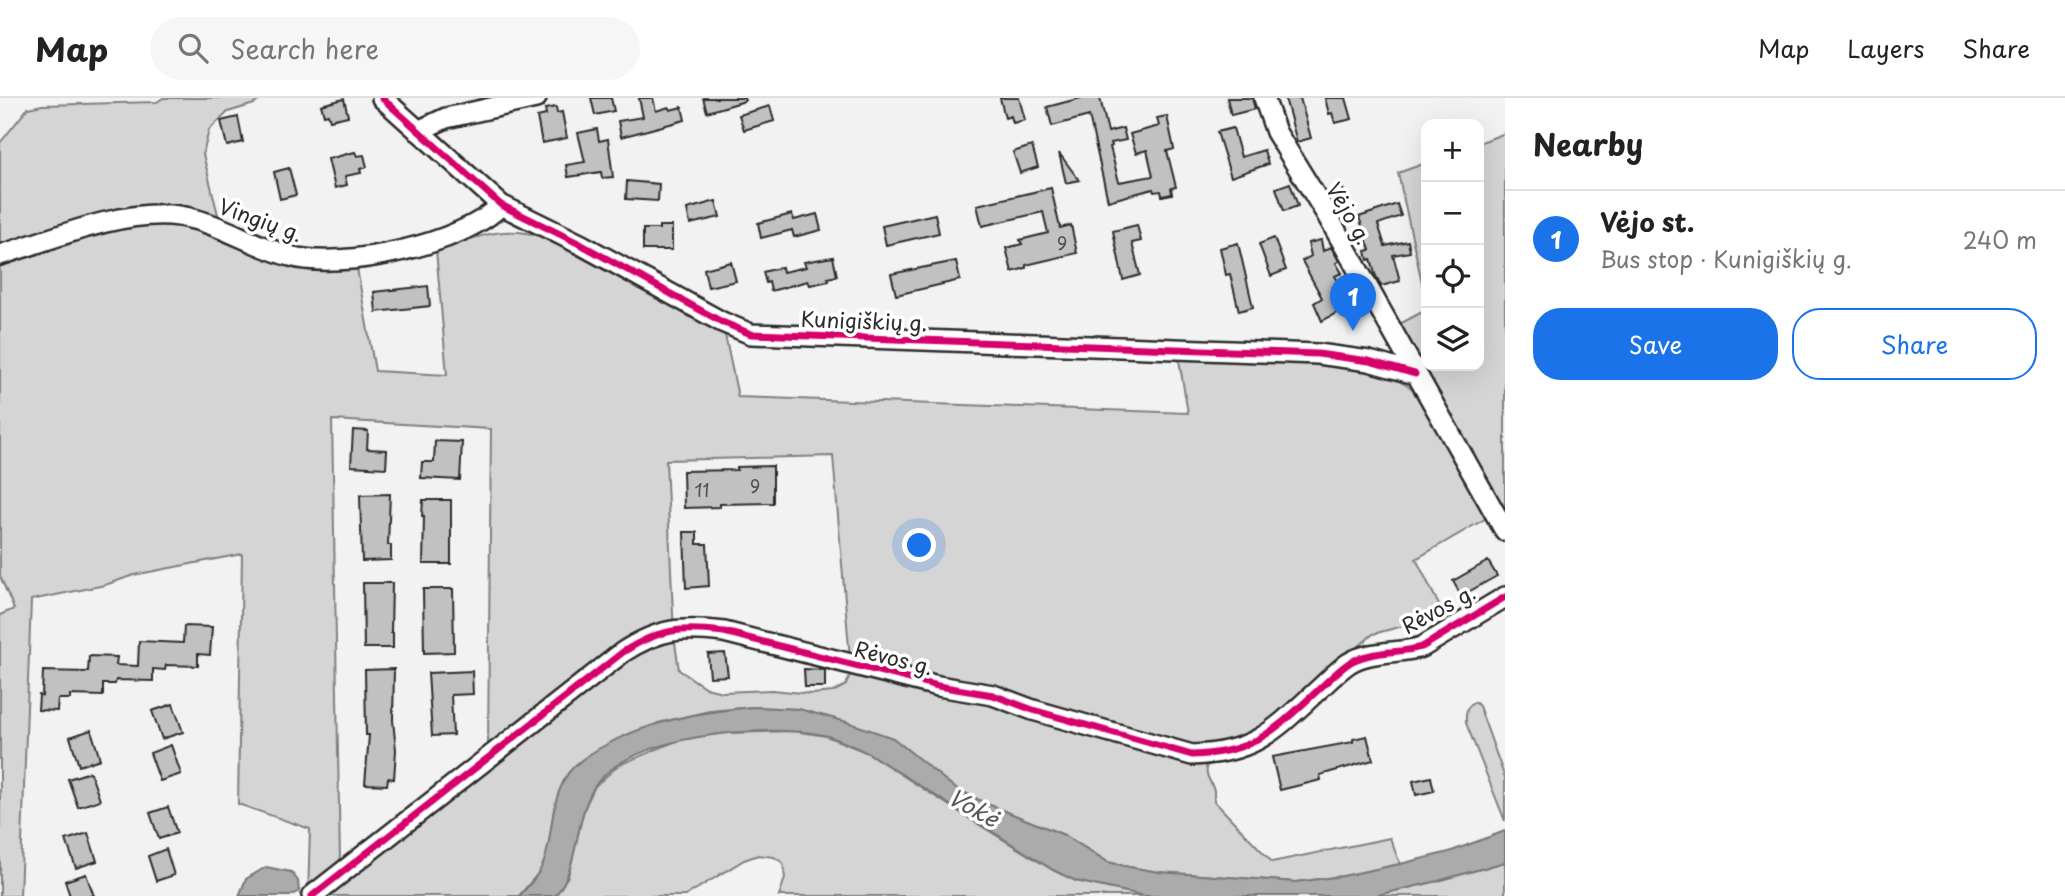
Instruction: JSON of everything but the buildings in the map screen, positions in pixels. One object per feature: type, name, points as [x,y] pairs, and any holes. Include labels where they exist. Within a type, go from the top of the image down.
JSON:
[{"type":"street","name":"Kunigiškių g.","points":[[382,98],[501,205],[582,244],[722,321],[751,334],[1318,354],[1369,361],[1415,374]]},
{"type":"street","points":[[418,131],[446,118],[536,98]]},
{"type":"street","name":"Vėjo g.","points":[[1264,98],[1276,132],[1327,215],[1505,531]]},
{"type":"street","name":"Vingių g.","points":[[0,255],[102,223],[138,216],[167,215],[188,217],[210,224],[294,258],[329,262],[360,259],[444,238],[482,221],[501,205]]},
{"type":"street","name":"Rėvos g.","points":[[312,896],[623,652],[642,640],[665,631],[689,628],[724,632],[938,686],[993,695],[1033,710],[1192,755],[1220,754],[1256,741],[1350,663],[1370,654],[1406,652],[1422,648],[1505,597]]},
{"type":"shaded area","points":[[163,98],[263,98],[254,104],[228,112],[209,130],[203,154],[224,239],[293,268],[321,271],[357,268],[375,371],[447,375],[436,250],[489,234],[514,232],[543,237],[725,335],[738,397],[1188,413],[1179,360],[1307,361],[1374,371],[1401,382],[1420,397],[1490,516],[1416,559],[1444,615],[1373,634],[1293,704],[1250,736],[1205,750],[1207,775],[1214,790],[1214,801],[1272,862],[1390,838],[1400,864],[1343,876],[1296,882],[1159,872],[1108,862],[1064,835],[955,788],[928,767],[799,709],[753,707],[709,711],[658,723],[568,773],[554,809],[548,854],[541,870],[519,896],[308,896],[310,829],[238,804],[242,554],[134,575],[105,585],[31,600],[20,896],[0,896],[0,615],[14,609],[0,576],[0,143],[28,108],[42,105],[157,102]],"holes":[[[332,420],[491,429],[488,746],[340,861]],[[833,456],[851,672],[846,685],[833,692],[812,694],[772,690],[722,692],[706,688],[679,670],[674,636],[666,460]]]},
{"type":"shaded area","points":[[1505,133],[1505,515],[1394,327],[1421,313],[1421,371],[1484,371],[1484,141]]},
{"type":"shaded area","points":[[1421,165],[1421,278],[1398,173]]},
{"type":"shaded area","points":[[1475,702],[1479,706],[1505,778],[1505,821],[1466,723],[1467,710]]},
{"type":"shaded area","points":[[794,731],[826,736],[868,753],[973,821],[1076,881],[1145,896],[779,896],[785,878],[783,863],[774,857],[758,855],[744,860],[685,896],[555,896],[568,876],[584,809],[595,786],[619,765],[681,739],[726,733]]},
{"type":"shaded area","points":[[1505,862],[1505,896],[1373,896],[1438,881]]},
{"type":"water","name":"Vokė","points":[[753,707],[799,709],[893,738],[955,788],[1064,835],[1108,862],[1129,867],[1159,872],[1296,882],[1343,876],[1400,864],[1449,852],[1505,831],[1505,862],[1373,896],[1145,896],[1076,881],[1053,870],[868,753],[834,738],[798,732],[735,732],[668,744],[638,754],[613,768],[595,786],[588,799],[569,871],[555,896],[519,896],[530,885],[542,865],[559,792],[567,775],[582,760],[618,739],[655,724],[694,715]]},
{"type":"water","points":[[266,867],[291,872],[298,881],[299,891],[290,896],[239,896],[246,879]]},
{"type":"cycle path","points":[[382,98],[501,205],[582,245],[722,322],[751,334],[1318,354],[1369,361],[1415,374]]},
{"type":"cycle path","points":[[312,896],[623,652],[660,634],[683,630],[724,632],[938,686],[993,695],[1033,710],[1192,755],[1232,750],[1262,737],[1288,718],[1349,663],[1375,654],[1422,647],[1505,597]]},
{"type":"place","name":"Vėjo st.","points":[[1353,331]]}]
